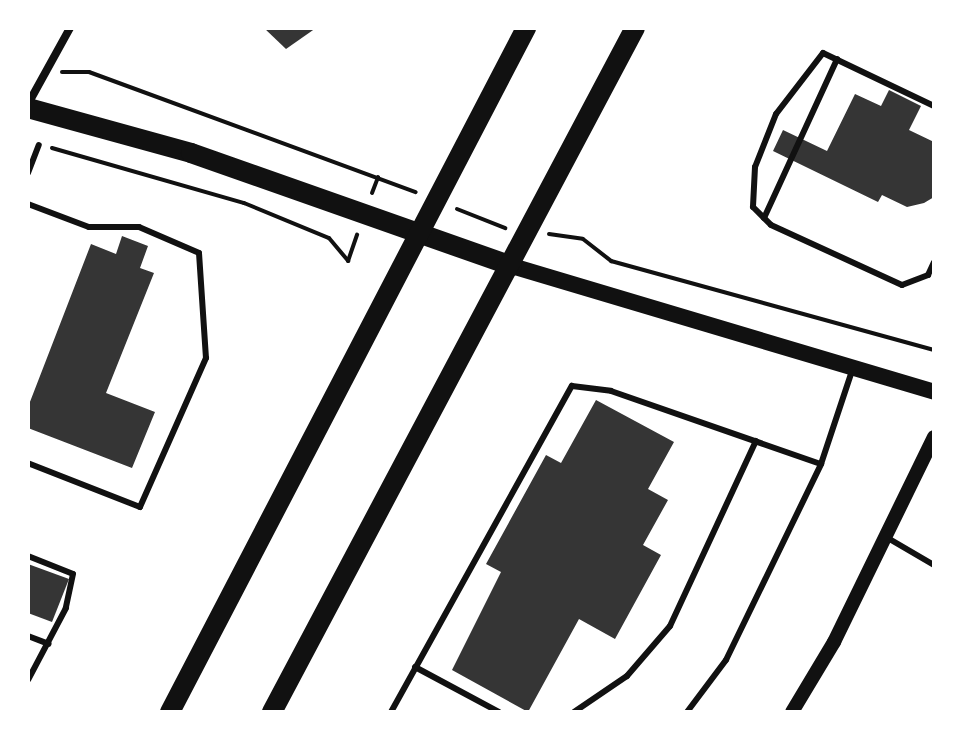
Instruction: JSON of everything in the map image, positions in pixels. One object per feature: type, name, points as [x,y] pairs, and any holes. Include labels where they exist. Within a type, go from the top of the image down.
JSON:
[{"type":"main road","points":[[170,712],[526,28]]},
{"type":"main road","points":[[272,712],[512,266],[635,28]]},
{"type":"main road","points":[[28,106],[191,153],[512,266],[934,392]]},
{"type":"street","points":[[28,106],[70,28]]},
{"type":"street","points":[[792,712],[886,537],[934,437]]},
{"type":"lane","points":[[934,106],[823,53],[776,114],[755,167],[753,207],[764,218],[902,285],[928,275],[934,262]]},
{"type":"lane","points":[[764,218],[837,59]]},
{"type":"lane","points":[[28,173],[39,145]]},
{"type":"lane","points":[[28,204],[89,227],[139,227],[199,253],[206,358],[140,507],[28,463]]},
{"type":"lane","points":[[687,712],[726,660],[821,464],[853,367]]},
{"type":"lane","points":[[391,712],[572,386],[601,388],[821,464]]},
{"type":"lane","points":[[574,712],[627,676],[670,626],[756,441]]},
{"type":"lane","points":[[886,537],[934,565]]},
{"type":"lane","points":[[28,556],[73,574],[49,644],[28,680]]},
{"type":"lane","points":[[28,636],[49,644]]},
{"type":"lane","points":[[415,667],[499,712]]},
{"type":"path","points":[[89,72],[174,101],[214,121],[378,177]]},
{"type":"path","points":[[58,149],[244,203],[329,238],[348,261]]},
{"type":"path","points":[[453,208],[504,228]]},
{"type":"path","points":[[583,239],[611,261],[934,350]]},
{"type":"building","points":[[264,28],[316,28],[286,49]]},
{"type":"building","points":[[889,90],[921,106],[909,130],[934,142],[934,197],[924,203],[907,207],[882,195],[878,202],[773,151],[783,130],[827,151],[855,94],[881,106]]},
{"type":"building","points":[[122,236],[148,246],[140,268],[154,273],[106,393],[155,412],[132,468],[28,428],[28,407],[91,244],[116,254]]},
{"type":"building","points":[[596,400],[674,442],[648,489],[668,500],[643,545],[661,555],[615,639],[579,619],[528,712],[452,670],[501,572],[486,564],[546,455],[561,463]]},
{"type":"building","points":[[28,564],[69,579],[52,622],[28,613]]}]
